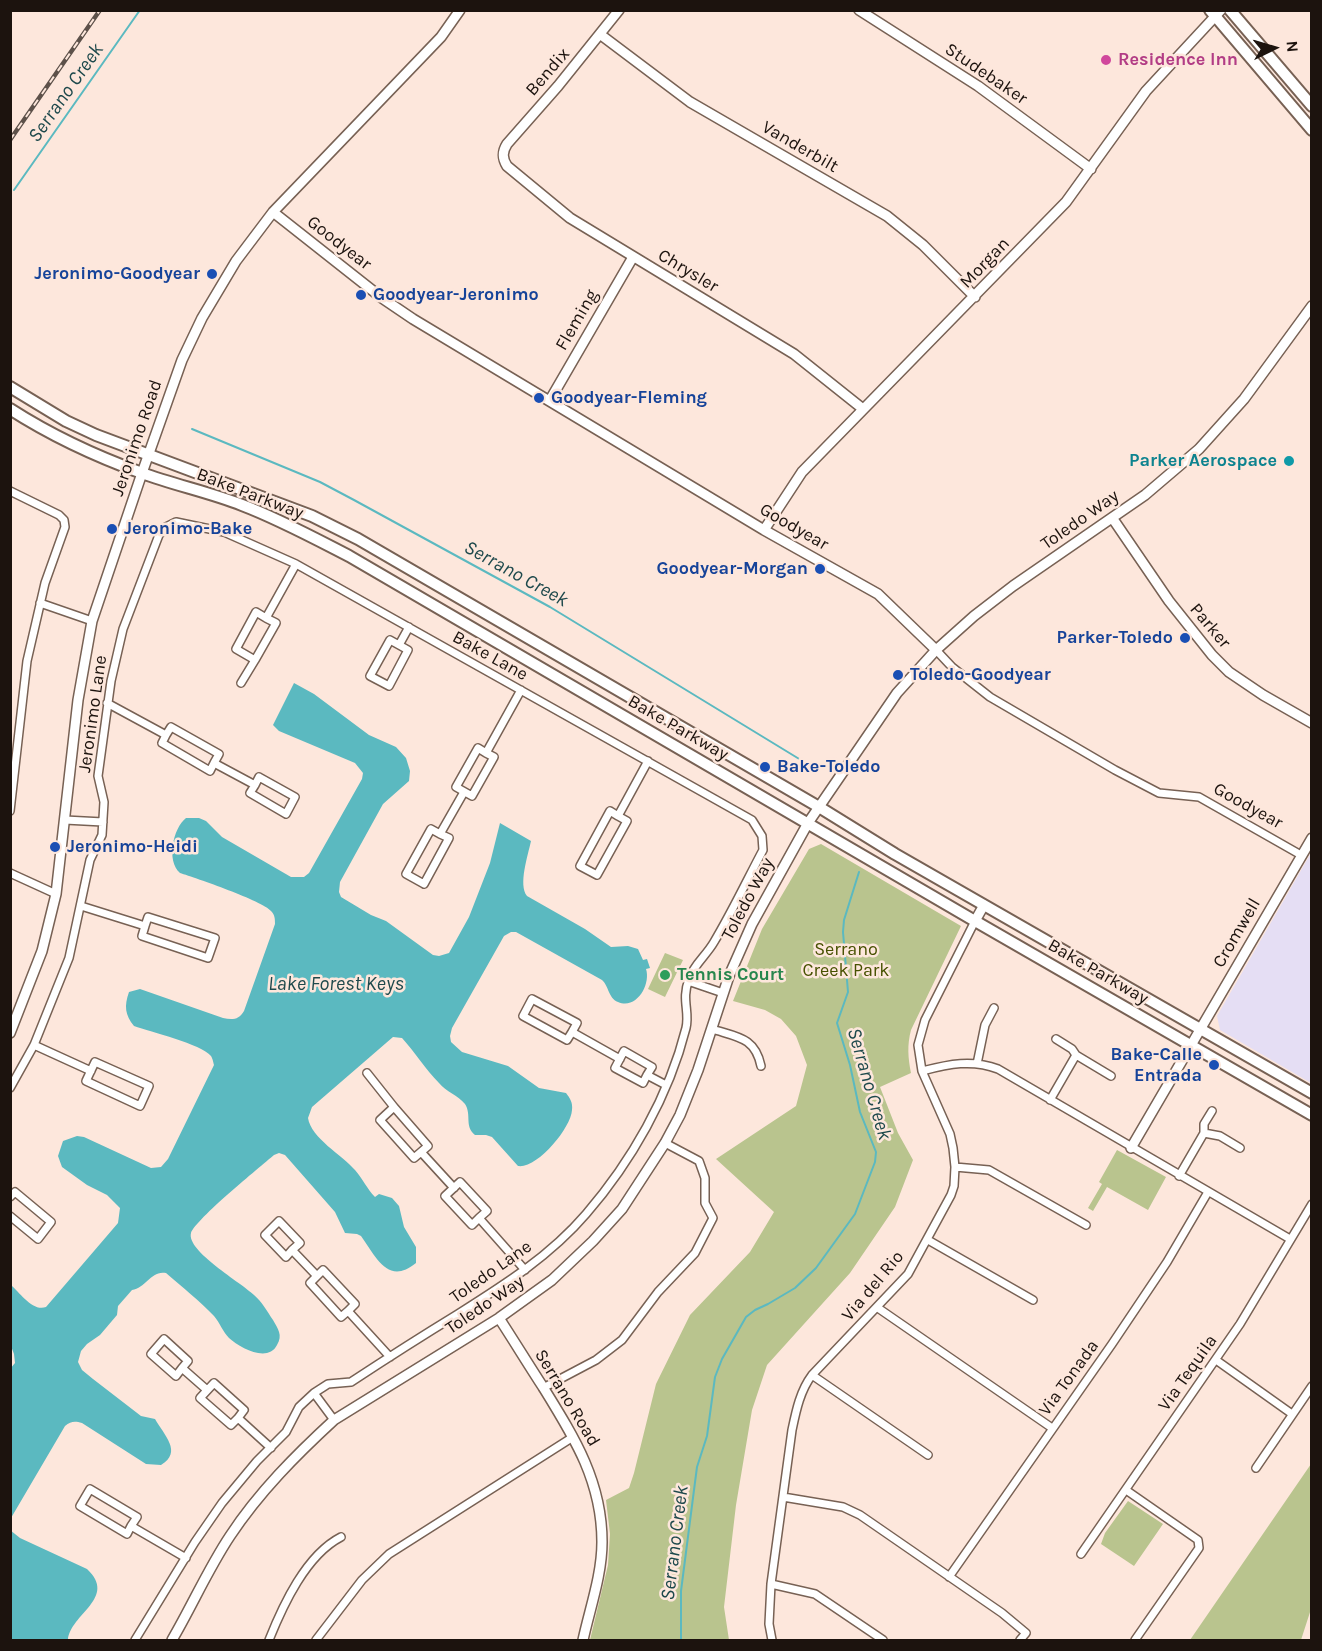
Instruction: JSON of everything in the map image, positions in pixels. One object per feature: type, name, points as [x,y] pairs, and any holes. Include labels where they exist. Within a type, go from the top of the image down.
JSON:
[{"type":"main road","points":[[1230,10],[1311,106]]},
{"type":"main road","points":[[1215,13],[1311,130]]},
{"type":"main road","name":"Bake Parkway","points":[[10,387],[66,421],[96,435],[272,500],[349,534],[819,807],[895,854],[1311,1093]]},
{"type":"main road","name":"Bake Parkway","points":[[10,409],[57,437],[89,452],[141,473],[241,504],[304,532],[349,556],[1311,1115]]},
{"type":"street","name":"Jeronimo Road","points":[[10,1033],[42,951],[56,894],[78,700],[92,621],[172,387],[202,318],[236,261],[273,212],[441,37],[460,10]]},
{"type":"street","name":"Bendix","points":[[502,156],[507,144],[601,35],[619,10]]},
{"type":"street","name":"Studebaker","points":[[859,10],[978,86],[1091,169]]},
{"type":"street","name":"Morgan","points":[[764,530],[802,472],[1066,202],[1146,91],[1215,13]]},
{"type":"street","name":"Vanderbilt","points":[[601,35],[690,102],[887,216],[923,245],[975,297]]},
{"type":"street","name":"Chrysler","points":[[502,156],[507,166],[570,218],[794,354],[863,409]]},
{"type":"street","name":"Goodyear","points":[[273,212],[398,309],[764,530],[878,594],[952,667],[990,697],[1159,793],[1199,797],[1301,855]]},
{"type":"street","name":"Fleming","points":[[550,400],[633,257]]},
{"type":"street","name":"Toledo Way","points":[[172,1641],[213,1563],[245,1515],[279,1474],[334,1420],[500,1317],[552,1280],[622,1209],[665,1143],[692,1087],[736,957],[752,924],[808,823],[897,693],[936,650],[974,616],[1013,586],[1113,519],[1164,480],[1232,414],[1311,306]]},
{"type":"street","points":[[10,491],[53,511],[64,520],[63,534],[40,603],[24,684],[10,811]]},
{"type":"street","name":"Parker","points":[[1113,519],[1169,601],[1212,655],[1229,672],[1311,723]]},
{"type":"street","name":"Bake Lane","points":[[176,522],[224,532],[296,564],[409,627],[752,820],[762,836],[763,850]]},
{"type":"street","name":"Jeronimo Lane","points":[[10,1088],[34,1045],[69,958],[90,860],[101,839],[104,802],[98,776],[107,703],[119,644],[159,535],[164,528],[176,522]]},
{"type":"street","points":[[266,618],[296,564]]},
{"type":"street","points":[[40,603],[92,621]]},
{"type":"street","points":[[241,683],[255,660],[276,623],[256,612],[236,649],[255,660]]},
{"type":"street","points":[[399,645],[409,627]]},
{"type":"street","points":[[390,640],[399,645],[408,650],[389,686],[370,675],[390,640]]},
{"type":"street","points":[[486,753],[521,690]]},
{"type":"street","points":[[107,703],[166,735]]},
{"type":"street","points":[[171,727],[219,754],[210,771],[162,743],[166,735],[171,727]]},
{"type":"street","points":[[478,748],[486,753],[494,757],[472,796],[456,787],[478,748]]},
{"type":"street","points":[[618,816],[648,761]]},
{"type":"street","points":[[214,763],[255,785]]},
{"type":"street","points":[[259,777],[295,797],[286,814],[250,793],[255,785],[259,777]]},
{"type":"street","points":[[440,834],[464,792]]},
{"type":"street","points":[[610,812],[618,816],[627,821],[597,875],[580,866],[610,812]]},
{"type":"street","points":[[65,820],[103,822]]},
{"type":"street","points":[[431,829],[440,834],[448,838],[424,884],[406,874],[431,829]]},
{"type":"street","name":"Cromwell","points":[[1131,1148],[1311,838]]},
{"type":"street","name":"Toledo Lane","points":[[135,1641],[222,1503],[286,1432],[299,1407],[328,1384],[351,1382],[525,1270],[584,1216],[599,1198],[644,1131],[666,1085],[687,1026],[684,1004],[688,981],[698,962],[714,944],[763,850]]},
{"type":"street","points":[[10,873],[56,894]]},
{"type":"street","points":[[975,921],[984,905]]},
{"type":"street","points":[[81,906],[145,926]]},
{"type":"street","points":[[148,917],[214,938],[208,958],[142,936],[145,926],[148,917]]},
{"type":"street","name":"Via del Rio","points":[[772,1641],[769,1624],[771,1584],[796,1408],[802,1391],[812,1375],[908,1274],[928,1240],[954,1186],[955,1167],[950,1134],[922,1071],[918,1051],[922,1027],[975,921]]},
{"type":"street","points":[[688,981],[723,993]]},
{"type":"street","points":[[532,999],[577,1023],[572,1032],[567,1040],[523,1016],[532,999]]},
{"type":"street","points":[[977,1064],[985,1025],[994,1008]]},
{"type":"street","points":[[712,1029],[742,1039],[752,1045],[757,1052],[761,1066]]},
{"type":"street","points":[[572,1032],[620,1059]]},
{"type":"street","points":[[1056,1040],[1111,1076]]},
{"type":"street","points":[[34,1045],[91,1071]]},
{"type":"street","points":[[624,1052],[652,1067],[647,1075],[643,1083],[615,1068],[624,1052]]},
{"type":"street","points":[[1050,1100],[1076,1055]]},
{"type":"street","points":[[95,1062],[149,1086],[140,1106],[86,1081],[91,1071],[95,1062]]},
{"type":"street","points":[[922,1071],[950,1064],[977,1064],[998,1070],[1290,1239]]},
{"type":"street","points":[[367,1073],[428,1146],[414,1158],[380,1120],[394,1107]]},
{"type":"street","points":[[647,1075],[666,1085]]},
{"type":"street","points":[[1179,1176],[1204,1133],[1204,1125],[1212,1110]]},
{"type":"street","points":[[1204,1133],[1220,1136],[1240,1148]]},
{"type":"street","points":[[543,1388],[615,1348],[658,1292],[695,1253],[704,1239],[713,1218],[705,1203],[705,1178],[702,1166],[697,1159],[665,1143]]},
{"type":"street","points":[[421,1152],[454,1188]]},
{"type":"street","points":[[955,1167],[989,1170],[1086,1225]]},
{"type":"street","points":[[460,1182],[487,1211],[479,1218],[472,1224],[445,1196],[460,1182]]},
{"type":"street","points":[[10,1197],[15,1192],[51,1222],[38,1239],[10,1216]]},
{"type":"street","name":"Via Tonada","points":[[949,1577],[1167,1262],[1208,1192]]},
{"type":"street","name":"Via Tequila","points":[[1082,1554],[1240,1324],[1311,1204]]},
{"type":"street","points":[[479,1218],[525,1270]]},
{"type":"street","points":[[279,1221],[300,1243],[292,1250],[286,1257],[265,1235],[279,1221]]},
{"type":"street","points":[[928,1240],[1033,1300]]},
{"type":"street","points":[[292,1250],[317,1276]]},
{"type":"street","points":[[323,1270],[355,1304],[348,1311],[341,1317],[310,1283],[323,1270]]},
{"type":"street","points":[[878,1308],[1052,1428]]},
{"type":"street","points":[[348,1311],[390,1356]]},
{"type":"street","name":"Serrano Road","points":[[500,1317],[582,1453],[596,1492],[601,1535],[598,1574],[583,1641]]},
{"type":"street","points":[[164,1340],[188,1361],[182,1368],[176,1376],[151,1354],[164,1340]]},
{"type":"street","points":[[1216,1360],[1292,1414]]},
{"type":"street","points":[[182,1368],[207,1390]]},
{"type":"street","points":[[812,1375],[928,1455]]},
{"type":"street","points":[[214,1383],[244,1410],[238,1418],[231,1425],[200,1398],[214,1383]]},
{"type":"street","points":[[1256,1468],[1311,1386]]},
{"type":"street","points":[[314,1393],[334,1420]]},
{"type":"street","points":[[238,1418],[271,1448]]},
{"type":"street","points":[[316,1641],[362,1580],[389,1554],[573,1437]]},
{"type":"street","points":[[90,1489],[137,1517],[131,1526],[127,1534],[80,1506],[90,1489]]},
{"type":"street","points":[[1126,1490],[1198,1540],[1199,1548],[1135,1641]]},
{"type":"street","points":[[783,1497],[843,1507],[860,1515],[1002,1613],[1026,1633],[1020,1641]]},
{"type":"street","points":[[131,1526],[186,1558]]},
{"type":"street","points":[[269,1641],[292,1591],[310,1565],[322,1550],[341,1538]]},
{"type":"street","points":[[771,1584],[815,1594],[883,1641]]},
{"type":"shaded area","points":[[1311,853],[1311,1083],[1220,1030],[1217,1016]]},
{"type":"green space","name":"Serrano Creek Park","points":[[821,844],[961,926],[911,1030],[908,1051],[911,1073],[880,1087],[898,1133],[913,1160],[895,1207],[850,1273],[767,1365],[752,1410],[736,1505],[724,1607],[729,1640],[590,1640],[608,1565],[610,1534],[606,1500],[629,1488],[656,1384],[690,1315],[750,1252],[774,1212],[716,1159],[796,1106],[807,1065],[796,1036],[781,1019],[765,1010],[733,1001],[762,929],[809,849]]},
{"type":"green space","name":"Tennis Court","points":[[665,953],[683,960],[665,997],[648,989]]},
{"type":"green space","points":[[1117,1150],[1166,1177],[1148,1210],[1107,1187],[1093,1211],[1088,1208]]},
{"type":"green space","points":[[1311,1464],[1311,1609],[1301,1640],[1190,1640]]},
{"type":"green space","points":[[1128,1501],[1163,1524],[1134,1566],[1101,1544],[1105,1533]]},
{"type":"water","name":"Lake Forest Keys","points":[[294,683],[314,694],[369,735],[396,747],[406,758],[410,771],[409,781],[383,804],[340,882],[341,897],[386,921],[433,955],[449,953],[469,917],[490,863],[500,823],[531,841],[523,885],[527,896],[585,929],[611,947],[628,946],[638,949],[643,960],[647,959],[650,968],[646,969],[644,988],[637,999],[625,1003],[618,1002],[612,998],[602,980],[516,932],[504,936],[452,1028],[451,1042],[462,1052],[508,1066],[539,1088],[566,1093],[572,1105],[570,1118],[552,1146],[534,1161],[518,1166],[492,1137],[475,1135],[472,1132],[465,1104],[442,1086],[402,1038],[393,1037],[312,1107],[308,1118],[315,1132],[355,1170],[375,1197],[379,1194],[392,1198],[399,1206],[404,1227],[416,1247],[416,1263],[398,1271],[384,1266],[361,1236],[345,1233],[335,1212],[285,1155],[279,1153],[274,1155],[216,1205],[191,1233],[197,1249],[262,1304],[279,1332],[280,1338],[277,1345],[267,1353],[254,1352],[240,1346],[227,1336],[209,1310],[197,1299],[166,1273],[156,1274],[137,1289],[132,1290],[118,1306],[117,1315],[100,1335],[81,1351],[78,1362],[82,1370],[141,1416],[155,1419],[170,1443],[171,1455],[161,1465],[146,1464],[82,1423],[71,1422],[65,1426],[11,1518],[10,1369],[15,1363],[11,1346],[11,1285],[36,1307],[46,1307],[118,1223],[120,1208],[107,1195],[87,1185],[62,1167],[58,1156],[63,1141],[77,1136],[84,1137],[151,1168],[161,1167],[168,1159],[214,1065],[211,1056],[197,1047],[134,1026],[126,1010],[129,992],[140,989],[223,1018],[238,1018],[244,1011],[275,924],[271,911],[256,902],[180,873],[173,861],[172,853],[178,829],[186,818],[199,818],[206,821],[222,837],[291,877],[304,877],[309,873],[362,779],[363,773],[355,763],[279,731],[273,725]]},
{"type":"water","points":[[10,1530],[20,1538],[87,1569],[95,1579],[97,1589],[95,1597],[76,1622],[68,1640],[11,1640]]},
{"type":"waterway","name":"Serrano Creek","points":[[14,190],[140,10]]},
{"type":"waterway","name":"Serrano Creek","points":[[192,429],[320,482],[354,500],[550,607],[814,768]]},
{"type":"waterway","name":"Serrano Creek","points":[[681,1640],[681,1591],[697,1467],[707,1436],[715,1377],[722,1359],[746,1317],[795,1288],[816,1268],[855,1214],[875,1162],[876,1152],[860,1112],[850,1065],[837,1023],[848,992],[844,920],[859,872]]},
{"type":"railway","points":[[10,140],[100,10]]},
{"type":"place","name":"Residence Inn","points":[[1106,60]]},
{"type":"place","name":"Jeronimo-Goodyear","points":[[212,274]]},
{"type":"place","name":"Goodyear-Jeronimo","points":[[361,295]]},
{"type":"place","name":"Goodyear-Fleming","points":[[539,398]]},
{"type":"place","name":"Parker Aerospace","points":[[1289,461]]},
{"type":"place","name":"Jeronimo-Bake","points":[[112,529]]},
{"type":"place","name":"Goodyear-Morgan","points":[[820,569]]},
{"type":"place","name":"Parker-Toledo","points":[[1185,638]]},
{"type":"place","name":"Toledo-Goodyear","points":[[898,675]]},
{"type":"place","name":"Bake-Toledo","points":[[765,767]]},
{"type":"place","name":"Jeronimo-Heidi","points":[[55,847]]},
{"type":"place","name":"Tennis Court","points":[[665,975]]},
{"type":"place","name":"Bake-Calle Entrada","points":[[1214,1065]]}]
